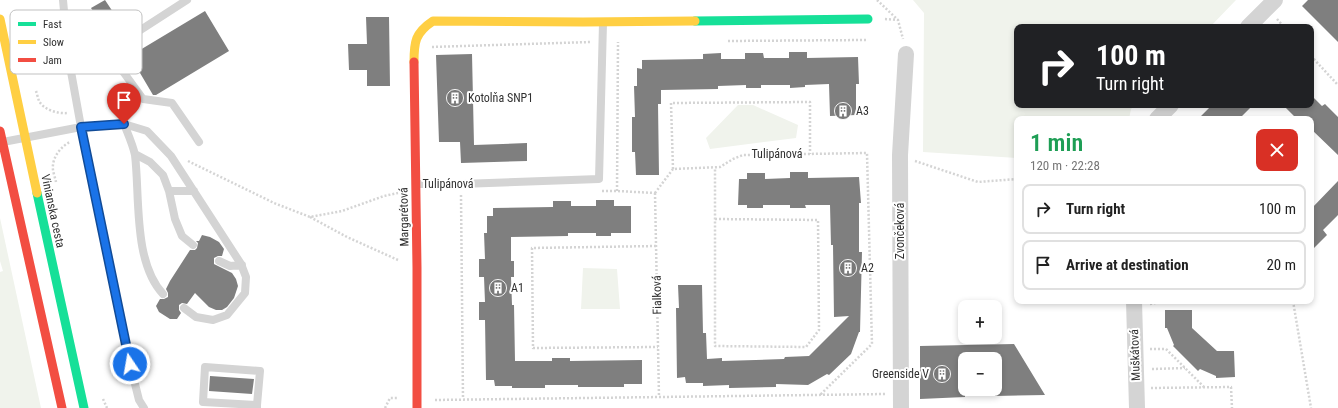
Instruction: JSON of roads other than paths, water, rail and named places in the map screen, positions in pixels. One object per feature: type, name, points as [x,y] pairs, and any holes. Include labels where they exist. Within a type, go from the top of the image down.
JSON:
[{"type":"street","points":[[1251,24],[1275,0]]},
{"type":"street","points":[[603,21],[868,18]]},
{"type":"street","name":"Vinianska cesta","points":[[0,19],[10,67]]},
{"type":"street","name":"Margarétová","points":[[417,404],[414,47],[416,36],[423,28],[433,21],[603,21]]},
{"type":"street","name":"Zvončeková","points":[[901,401],[900,155],[906,54]]},
{"type":"street","name":"Vinianska cesta","points":[[12,74],[84,405]]},
{"type":"street","points":[[1160,116],[1168,108]]},
{"type":"street","points":[[0,131],[62,408]]},
{"type":"street","name":"Muškátová","points":[[1134,304],[1137,408]]},
{"type":"lane","points":[[63,0],[64,10]]},
{"type":"lane","points":[[142,29],[187,0]]},
{"type":"lane","name":"Tulipánová","points":[[416,187],[599,179],[603,21]]},
{"type":"lane","points":[[70,74],[77,128],[130,364],[139,400],[144,408]]},
{"type":"lane","points":[[125,74],[143,98],[172,103],[199,142]]},
{"type":"lane","points":[[2,142],[77,128],[124,124],[147,131],[171,156],[242,265],[246,277],[245,293],[227,315],[213,320],[196,316],[184,308]]},
{"type":"lane","points":[[124,124],[135,154],[138,220],[146,259],[155,285],[163,294]]},
{"type":"lane","points":[[135,154],[150,162],[163,175],[169,190],[175,219],[182,236],[193,245]]},
{"type":"lane","points":[[169,190],[194,191]]},
{"type":"lane","points":[[219,261],[230,266],[242,265]]},
{"type":"lane","points":[[204,367],[260,371],[257,406],[203,402],[204,367]]},
{"type":"place","name":"Kotolňa SNP1","points":[[455,98]]},
{"type":"place","name":"A3","points":[[843,111]]},
{"type":"place","name":"A2","points":[[848,268]]},
{"type":"place","name":"A1","points":[[498,288]]},
{"type":"place","name":"Greenside V","points":[[942,374]]}]
